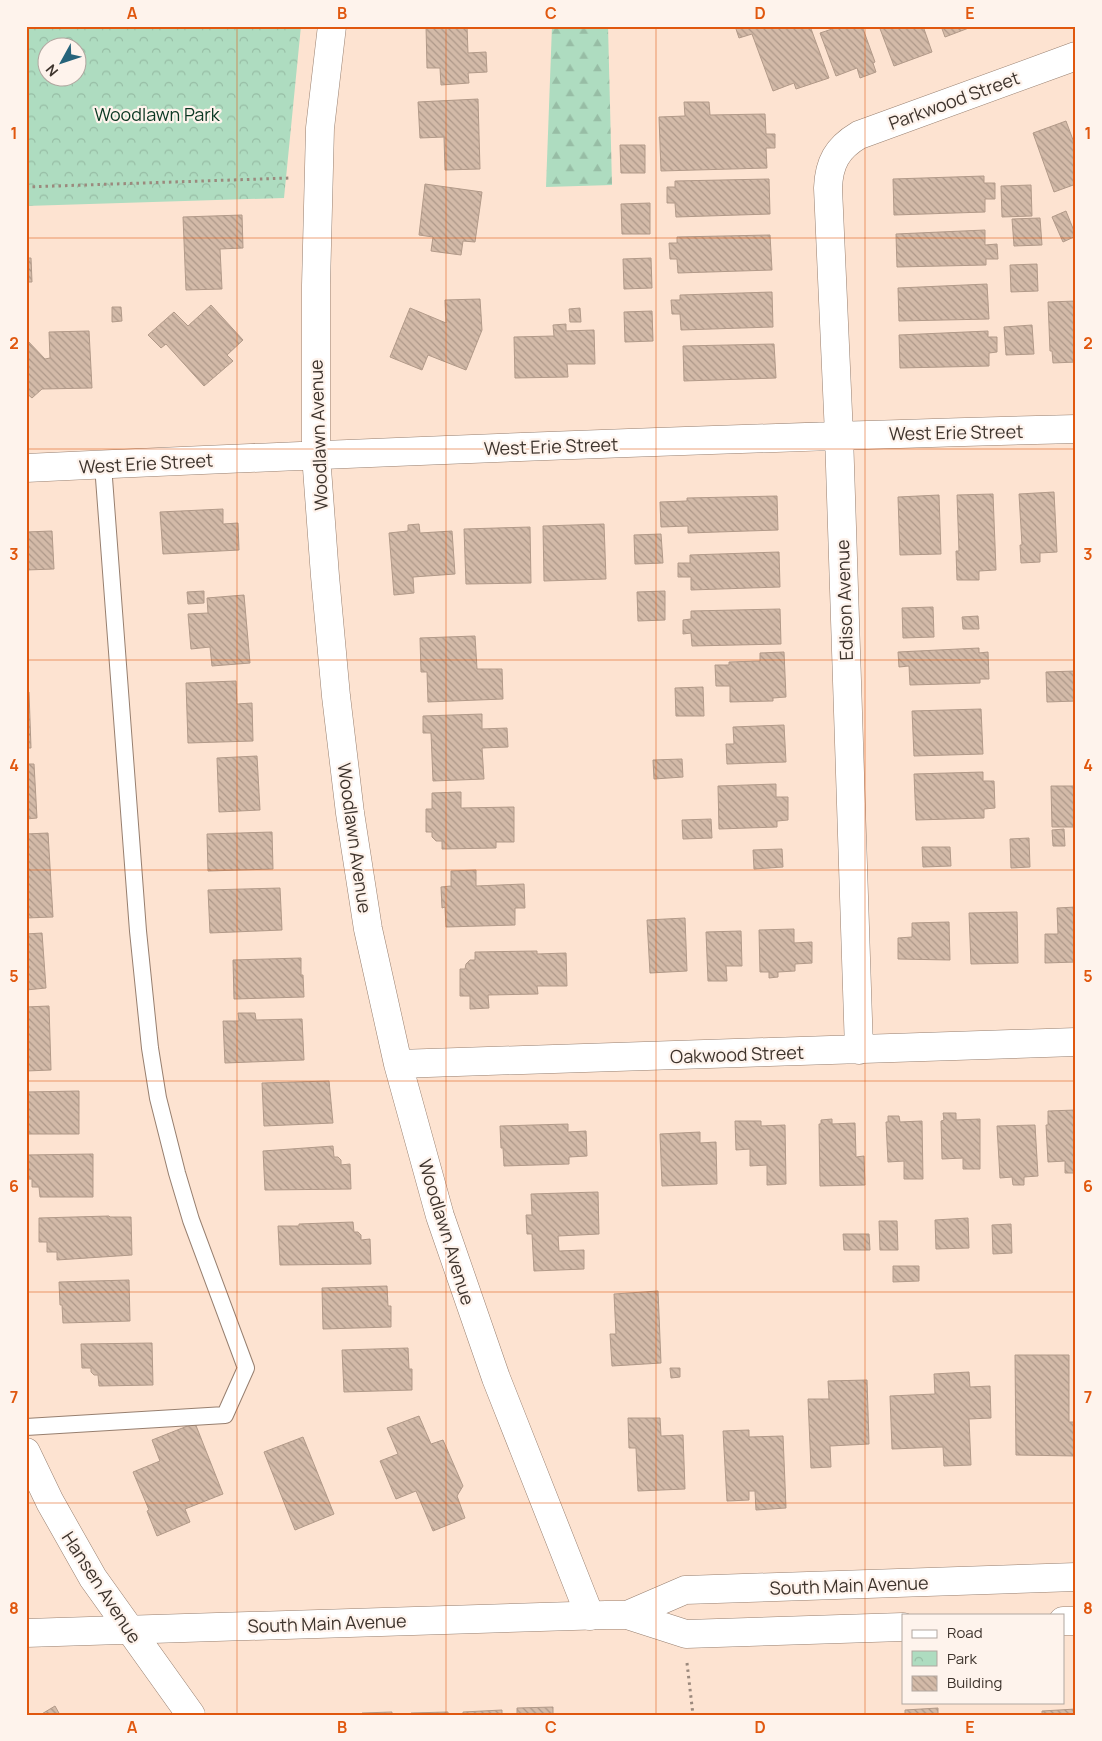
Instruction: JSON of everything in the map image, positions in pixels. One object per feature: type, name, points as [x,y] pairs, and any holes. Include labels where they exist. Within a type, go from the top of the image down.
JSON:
[{"type":"street","name":"Woodlawn Avenue","points":[[332,26],[320,128],[318,177],[316,455],[330,631],[350,813],[368,929],[398,1064],[437,1207],[465,1293],[520,1441],[590,1616]]},
{"type":"street","name":"Parkwood Street","points":[[838,152],[854,138],[867,132],[1076,56]]},
{"type":"street","name":"Edison Avenue","points":[[838,152],[830,169],[828,188],[839,435],[859,1050]]},
{"type":"street","name":"West Erie Street","points":[[26,468],[839,435],[1076,429]]},
{"type":"street","name":"Oakwood Street","points":[[398,1064],[1076,1042]]},
{"type":"street","name":"Hansen Avenue","points":[[26,1452],[50,1502],[86,1568],[190,1715]]},
{"type":"street","name":"South Main Avenue","points":[[627,1615],[685,1590],[1076,1577]]},
{"type":"street","name":"South Main Avenue","points":[[26,1633],[627,1615],[686,1634],[902,1627]]},
{"type":"lane","points":[[26,1427],[225,1415],[246,1368],[191,1220],[177,1174],[157,1089],[150,1048],[138,931],[103,465]]},
{"type":"path","points":[[26,186],[318,177]]},
{"type":"path","points":[[687,1663],[693,1715]]},
{"type":"green space","name":"Woodlawn Park","points":[[26,26],[301,26],[284,198],[26,206]]},
{"type":"green space","points":[[552,26],[608,26],[612,185],[546,187]]},
{"type":"building","points":[[426,26],[467,26],[468,53],[486,52],[487,72],[468,73],[469,83],[441,85],[440,68],[427,68]]},
{"type":"building","points":[[735,26],[810,26],[829,78],[796,89],[794,83],[773,91],[752,34],[739,38]]},
{"type":"building","points":[[834,26],[862,26],[875,62],[873,63],[876,72],[860,78],[857,68],[836,76],[820,33],[835,28]]},
{"type":"building","points":[[879,26],[923,26],[932,52],[894,66]]},
{"type":"building","points":[[941,26],[974,26],[945,37]]},
{"type":"building","points":[[478,99],[480,169],[445,170],[444,137],[420,138],[418,102]]},
{"type":"building","points":[[684,102],[709,102],[710,115],[765,114],[766,134],[775,134],[775,148],[766,148],[767,168],[661,171],[659,117],[685,116]]},
{"type":"building","points":[[1066,121],[1076,148],[1076,184],[1054,192],[1033,133]]},
{"type":"building","points":[[620,145],[645,145],[645,173],[621,173]]},
{"type":"building","points":[[984,176],[984,183],[995,183],[995,199],[985,199],[985,212],[894,215],[893,179]]},
{"type":"building","points":[[769,179],[770,214],[676,217],[675,203],[667,203],[667,187],[675,187],[675,181]]},
{"type":"building","points":[[425,184],[482,192],[475,242],[463,241],[461,255],[431,251],[433,237],[419,235]]},
{"type":"building","points":[[1031,185],[1032,216],[1002,217],[1001,186]]},
{"type":"building","points":[[650,203],[650,234],[622,234],[621,204]]},
{"type":"building","points":[[1066,211],[1076,236],[1063,242],[1052,217]]},
{"type":"building","points":[[242,215],[243,248],[220,249],[222,289],[186,290],[183,217]]},
{"type":"building","points":[[1040,218],[1042,245],[1014,246],[1012,219]]},
{"type":"building","points":[[985,230],[985,245],[997,244],[998,259],[986,259],[986,265],[897,267],[896,234]]},
{"type":"building","points":[[770,235],[772,270],[678,273],[677,259],[670,259],[669,243],[677,243],[677,237]]},
{"type":"building","points":[[26,258],[31,258],[32,282],[26,282]]},
{"type":"building","points":[[651,258],[652,288],[624,289],[623,259]]},
{"type":"building","points":[[1037,264],[1038,291],[1011,292],[1010,265]]},
{"type":"building","points":[[987,284],[989,319],[899,321],[898,288]]},
{"type":"building","points":[[772,292],[773,327],[681,330],[680,314],[672,314],[671,300],[680,300],[680,295]]},
{"type":"building","points":[[480,299],[482,330],[466,370],[428,355],[422,370],[390,357],[410,308],[446,323],[445,300]]},
{"type":"building","points":[[1076,301],[1076,362],[1053,363],[1052,351],[1050,351],[1048,302]]},
{"type":"building","points":[[211,305],[243,340],[227,355],[233,361],[204,386],[166,344],[161,348],[148,335],[174,312],[188,326]]},
{"type":"building","points":[[112,307],[121,307],[122,321],[112,322]]},
{"type":"building","points":[[580,308],[581,322],[570,322],[569,309]]},
{"type":"building","points":[[652,311],[653,341],[625,342],[624,312]]},
{"type":"building","points":[[566,324],[566,331],[594,330],[595,364],[567,364],[568,377],[515,378],[514,337],[554,336],[553,325]]},
{"type":"building","points":[[1032,325],[1034,354],[1006,355],[1004,327]]},
{"type":"building","points":[[89,331],[92,388],[42,389],[32,398],[26,393],[26,339],[45,359],[50,358],[49,332]]},
{"type":"building","points":[[988,331],[988,337],[997,337],[997,352],[989,353],[989,366],[900,368],[899,335]]},
{"type":"building","points":[[774,344],[776,378],[684,381],[683,346]]},
{"type":"building","points":[[1054,492],[1057,552],[1040,553],[1040,562],[1021,563],[1020,545],[1022,545],[1019,494]]},
{"type":"building","points":[[993,494],[996,570],[979,571],[979,580],[957,580],[956,551],[959,551],[957,495]]},
{"type":"building","points":[[939,495],[941,554],[900,555],[898,497]]},
{"type":"building","points":[[777,496],[778,530],[688,533],[688,526],[661,527],[660,502],[687,501],[687,498]]},
{"type":"building","points":[[223,509],[223,524],[238,523],[239,550],[163,554],[160,512]]},
{"type":"building","points":[[419,524],[420,533],[452,531],[455,574],[413,577],[414,593],[394,595],[389,533],[408,531],[408,525]]},
{"type":"building","points":[[604,524],[606,579],[544,581],[543,526]]},
{"type":"building","points":[[530,527],[531,583],[466,584],[464,529]]},
{"type":"building","points":[[52,531],[54,569],[26,570],[26,532]]},
{"type":"building","points":[[661,534],[663,563],[635,564],[634,535]]},
{"type":"building","points":[[779,552],[780,587],[691,590],[691,577],[678,577],[678,563],[690,563],[690,555]]},
{"type":"building","points":[[204,591],[204,603],[188,604],[187,592]]},
{"type":"building","points":[[665,591],[665,620],[638,621],[637,592]]},
{"type":"building","points":[[244,595],[250,663],[212,666],[210,647],[191,649],[188,614],[208,613],[207,598]]},
{"type":"building","points":[[933,607],[934,637],[903,638],[902,608]]},
{"type":"building","points":[[780,609],[781,644],[692,646],[691,633],[683,634],[683,620],[691,619],[691,611]]},
{"type":"building","points":[[978,616],[979,629],[963,629],[962,617]]},
{"type":"building","points":[[475,636],[477,669],[502,669],[503,699],[428,702],[427,672],[421,672],[420,638]]},
{"type":"building","points":[[26,637],[28,678],[26,678]]},
{"type":"building","points":[[979,648],[979,653],[988,652],[989,679],[980,679],[980,683],[910,685],[909,666],[899,667],[898,652]]},
{"type":"building","points":[[784,652],[786,697],[773,698],[773,701],[730,702],[730,686],[716,686],[715,665],[729,665],[729,662],[760,661],[760,653]]},
{"type":"building","points":[[1076,671],[1076,701],[1047,702],[1046,672]]},
{"type":"building","points":[[236,681],[237,704],[252,703],[253,741],[188,743],[186,683]]},
{"type":"building","points":[[703,687],[704,716],[676,716],[675,688]]},
{"type":"building","points":[[26,692],[29,692],[31,748],[26,748]]},
{"type":"building","points":[[981,709],[983,754],[914,756],[912,711]]},
{"type":"building","points":[[482,714],[482,729],[507,728],[508,747],[482,748],[484,779],[433,781],[431,733],[423,733],[423,716]]},
{"type":"building","points":[[784,725],[786,762],[727,764],[726,744],[734,744],[733,727]]},
{"type":"building","points":[[257,756],[260,810],[219,812],[217,758]]},
{"type":"building","points":[[682,759],[683,777],[654,779],[653,760]]},
{"type":"building","points":[[26,764],[34,764],[37,818],[26,819]]},
{"type":"building","points":[[983,772],[983,781],[994,781],[995,808],[984,809],[984,818],[916,820],[914,774]]},
{"type":"building","points":[[776,784],[776,797],[788,797],[788,820],[777,821],[777,827],[719,829],[718,786]]},
{"type":"building","points":[[1051,786],[1076,786],[1076,827],[1052,827]]},
{"type":"building","points":[[461,792],[461,808],[514,807],[514,842],[496,842],[496,848],[442,849],[442,841],[436,841],[432,837],[432,832],[426,832],[426,809],[432,809],[432,793]]},
{"type":"building","points":[[711,819],[712,838],[683,839],[682,820]]},
{"type":"building","points":[[1064,829],[1065,846],[1053,846],[1052,830]]},
{"type":"building","points":[[272,832],[273,869],[208,871],[207,834]]},
{"type":"building","points":[[48,833],[53,917],[26,918],[26,834]]},
{"type":"building","points":[[1029,838],[1030,867],[1011,868],[1010,839]]},
{"type":"building","points":[[922,847],[950,847],[951,866],[923,867]]},
{"type":"building","points":[[782,849],[783,867],[754,869],[753,850]]},
{"type":"building","points":[[476,870],[476,886],[524,884],[525,908],[515,908],[515,925],[446,927],[445,907],[442,908],[441,887],[451,886],[451,871]]},
{"type":"building","points":[[280,888],[282,930],[210,933],[208,890]]},
{"type":"building","points":[[1076,907],[1076,962],[1045,963],[1045,934],[1058,934],[1057,908]]},
{"type":"building","points":[[1017,912],[1018,963],[971,964],[969,913]]},
{"type":"building","points":[[685,918],[687,971],[650,973],[647,920]]},
{"type":"building","points":[[949,922],[950,960],[898,959],[898,938],[912,937],[912,923]]},
{"type":"building","points":[[794,929],[794,943],[812,942],[812,963],[795,964],[795,971],[778,972],[778,977],[769,978],[769,972],[760,972],[759,930]]},
{"type":"building","points":[[741,931],[742,966],[726,966],[727,981],[708,981],[706,932]]},
{"type":"building","points":[[42,933],[46,988],[26,990],[26,934]]},
{"type":"building","points":[[537,951],[537,954],[566,953],[567,986],[537,986],[538,994],[488,995],[489,1008],[470,1009],[470,996],[460,996],[460,969],[465,969],[466,964],[470,960],[475,960],[475,952]]},
{"type":"building","points":[[301,958],[304,997],[234,999],[233,960]]},
{"type":"building","points":[[49,1006],[51,1070],[26,1071],[26,1007]]},
{"type":"building","points":[[238,1013],[255,1013],[256,1020],[302,1019],[304,1060],[225,1063],[223,1021],[239,1021]]},
{"type":"building","points":[[329,1081],[333,1123],[264,1126],[262,1083]]},
{"type":"building","points":[[79,1091],[79,1134],[26,1134],[26,1092]]},
{"type":"building","points":[[1076,1110],[1076,1173],[1065,1173],[1065,1161],[1048,1162],[1046,1125],[1048,1125],[1048,1111]]},
{"type":"building","points":[[943,1113],[956,1113],[956,1120],[980,1119],[980,1169],[963,1169],[963,1158],[942,1159],[941,1121],[944,1120]]},
{"type":"building","points":[[888,1116],[899,1116],[900,1122],[922,1121],[923,1179],[904,1179],[904,1161],[888,1162],[886,1122],[888,1122]]},
{"type":"building","points":[[832,1119],[832,1124],[855,1123],[856,1157],[864,1156],[865,1185],[820,1186],[819,1124],[821,1124],[821,1120]]},
{"type":"building","points":[[735,1121],[761,1121],[761,1126],[785,1125],[786,1184],[767,1185],[767,1165],[750,1166],[750,1149],[736,1150]]},
{"type":"building","points":[[568,1124],[568,1132],[586,1131],[587,1156],[569,1157],[569,1164],[504,1166],[500,1126]]},
{"type":"building","points":[[1035,1125],[1038,1176],[1024,1177],[1024,1185],[1013,1185],[1012,1177],[1000,1178],[997,1126]]},
{"type":"building","points":[[700,1132],[700,1143],[716,1142],[717,1184],[662,1186],[660,1134]]},
{"type":"building","points":[[333,1146],[334,1157],[338,1157],[341,1160],[341,1165],[350,1164],[351,1189],[265,1190],[263,1151]]},
{"type":"building","points":[[93,1154],[93,1197],[40,1197],[39,1187],[32,1187],[32,1179],[26,1179],[26,1155]]},
{"type":"building","points":[[598,1192],[599,1234],[558,1236],[559,1251],[584,1250],[584,1269],[534,1271],[532,1234],[527,1234],[526,1215],[532,1215],[531,1194]]},
{"type":"building","points":[[131,1217],[132,1255],[57,1260],[57,1252],[47,1252],[47,1242],[39,1242],[39,1218]]},
{"type":"building","points":[[968,1218],[969,1248],[936,1249],[935,1220]]},
{"type":"building","points":[[879,1221],[897,1221],[898,1250],[880,1250]]},
{"type":"building","points":[[353,1222],[354,1232],[358,1232],[361,1235],[361,1240],[370,1239],[371,1264],[280,1265],[278,1226]]},
{"type":"building","points":[[1011,1224],[1012,1253],[993,1254],[992,1225]]},
{"type":"building","points":[[843,1234],[869,1234],[870,1250],[844,1250]]},
{"type":"building","points":[[893,1266],[919,1266],[919,1281],[893,1282]]},
{"type":"building","points":[[129,1280],[130,1321],[63,1323],[59,1282]]},
{"type":"building","points":[[387,1286],[388,1306],[391,1306],[391,1327],[323,1329],[322,1288]]},
{"type":"building","points":[[658,1291],[661,1363],[612,1366],[610,1334],[616,1334],[614,1294]]},
{"type":"building","points":[[152,1343],[153,1385],[99,1386],[98,1375],[94,1375],[91,1372],[91,1368],[82,1368],[81,1344]]},
{"type":"building","points":[[408,1348],[409,1369],[412,1369],[412,1390],[344,1392],[342,1350]]},
{"type":"building","points":[[1015,1355],[1069,1355],[1069,1422],[1076,1422],[1076,1456],[1016,1455]]},
{"type":"building","points":[[670,1368],[680,1368],[680,1377],[671,1378]]},
{"type":"building","points":[[969,1372],[970,1387],[990,1386],[991,1418],[969,1419],[971,1465],[944,1466],[943,1447],[892,1449],[890,1396],[935,1394],[934,1374]]},
{"type":"building","points":[[867,1380],[869,1444],[830,1446],[831,1467],[811,1468],[808,1399],[829,1399],[828,1381]]},
{"type":"building","points":[[419,1416],[431,1444],[443,1440],[463,1486],[457,1496],[465,1518],[433,1531],[416,1491],[396,1499],[380,1461],[398,1454],[387,1428]]},
{"type":"building","points":[[628,1418],[660,1418],[661,1436],[683,1435],[685,1489],[638,1491],[636,1448],[629,1448]]},
{"type":"building","points":[[195,1423],[223,1494],[185,1509],[190,1522],[157,1536],[147,1511],[149,1510],[133,1472],[160,1461],[152,1440]]},
{"type":"building","points":[[749,1430],[749,1437],[783,1436],[786,1508],[756,1510],[755,1491],[749,1491],[749,1500],[727,1501],[723,1431]]},
{"type":"building","points":[[303,1437],[334,1514],[295,1530],[264,1452]]},
{"type":"building","points":[[55,1706],[60,1715],[40,1715]]},
{"type":"building","points":[[553,1707],[553,1715],[517,1715],[517,1708]]},
{"type":"building","points":[[938,1708],[938,1715],[905,1715],[905,1710]]},
{"type":"building","points":[[1076,1709],[1076,1715],[1042,1715],[1042,1711]]},
{"type":"building","points":[[502,1710],[502,1715],[463,1715],[463,1712]]},
{"type":"building","points":[[392,1712],[392,1715],[362,1715],[362,1713]]},
{"type":"building","points":[[448,1712],[448,1715],[411,1715],[411,1713]]}]
